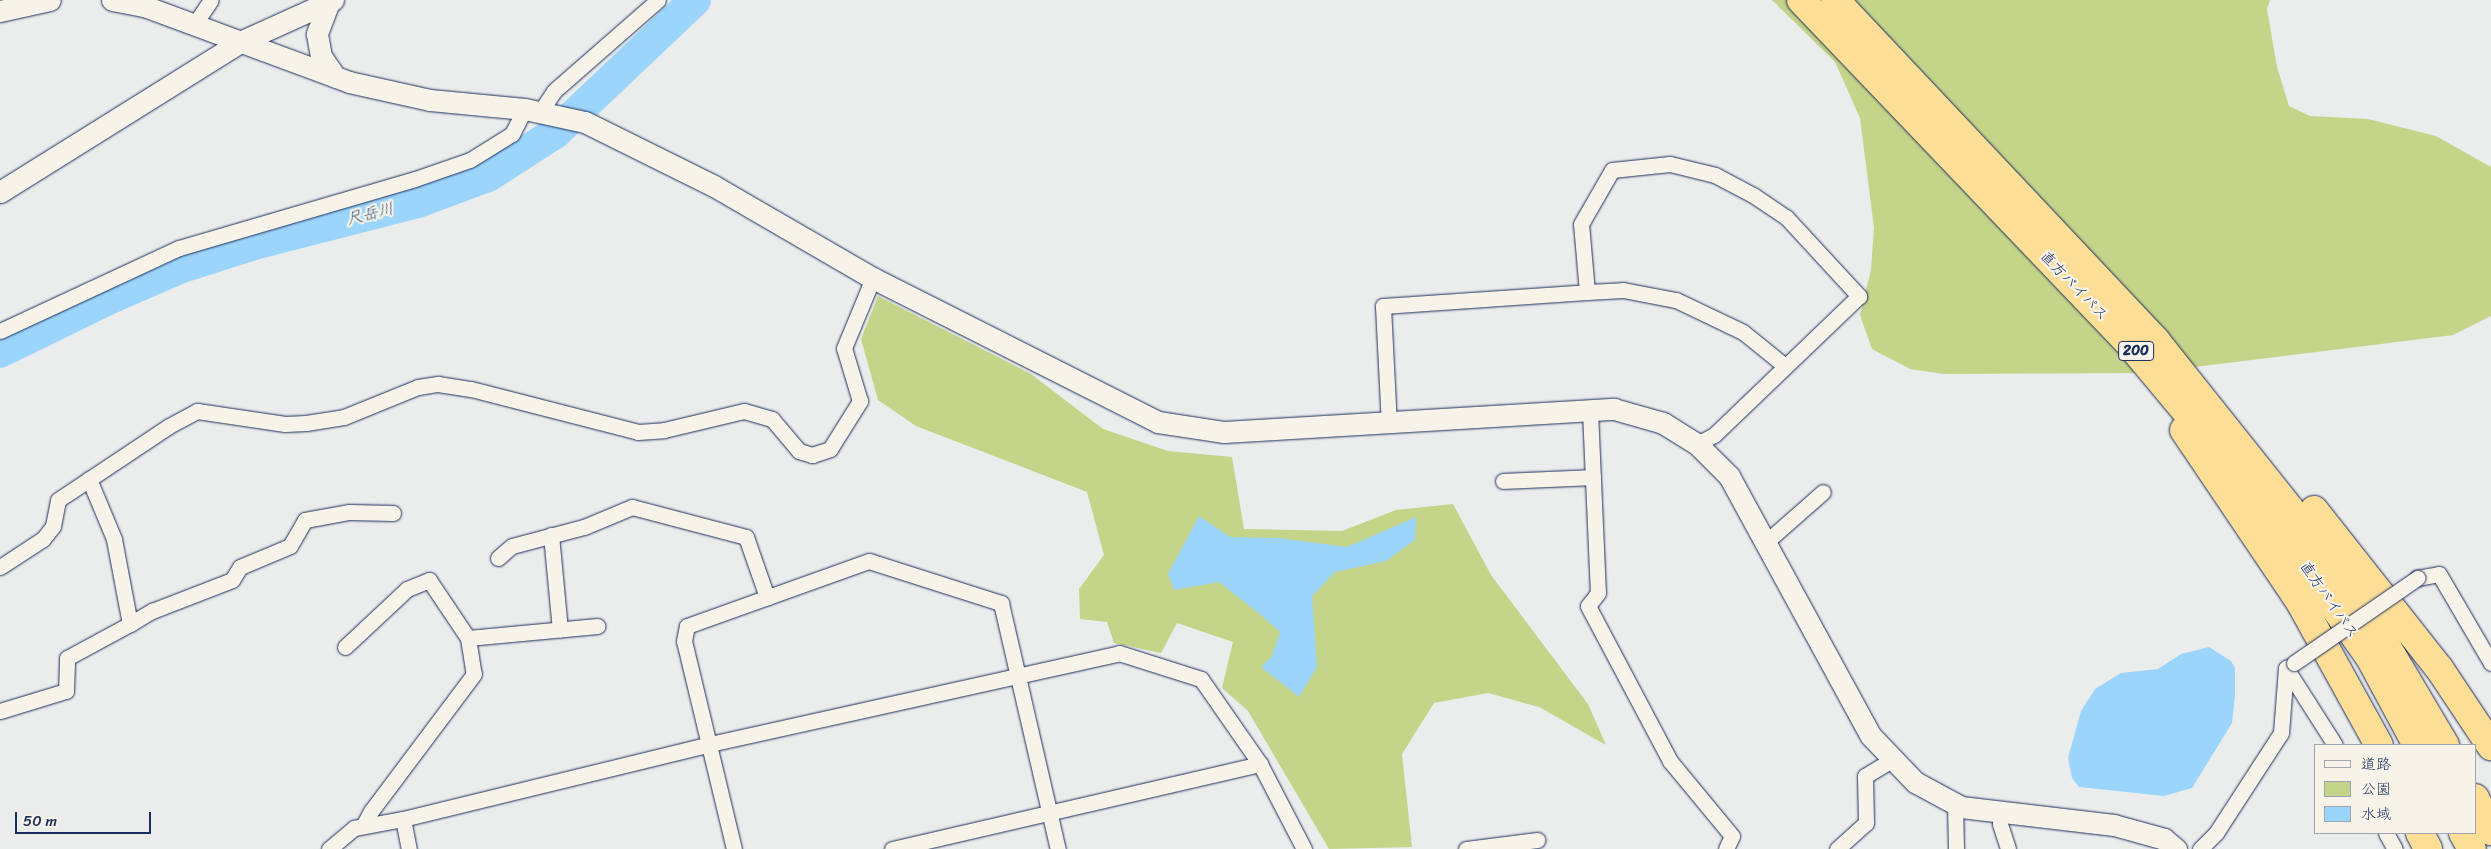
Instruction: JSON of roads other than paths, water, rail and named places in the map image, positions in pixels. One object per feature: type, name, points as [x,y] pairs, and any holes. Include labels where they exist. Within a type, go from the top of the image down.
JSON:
[{"type":"highway","points":[[1780,0],[1930,119]]},
{"type":"highway","name":"直方バイパス","points":[[1801,0],[1930,119],[2145,345],[2318,544],[2387,647],[2444,744]]},
{"type":"highway","name":"直方バイパス","points":[[1835,0],[1930,119]]},
{"type":"highway","points":[[1851,0],[1930,119]]},
{"type":"highway","points":[[2145,345],[2211,476],[2300,602],[2377,744]]},
{"type":"highway","points":[[2145,345],[2237,416],[2439,668],[2491,746]]},
{"type":"highway","name":"直方バイパス","points":[[2145,345],[2369,656],[2416,744]]},
{"type":"highway","points":[[2476,800],[2491,831]]},
{"type":"highway","points":[[2420,834],[2428,849]]},
{"type":"highway","points":[[2464,834],[2472,849]]},
{"type":"street","points":[[0,11],[50,0]]},
{"type":"street","points":[[112,0],[144,6],[335,77],[430,100],[536,111],[585,122],[714,186],[873,278],[1158,422],[1224,432],[1389,425],[1614,409],[1663,423],[1697,444],[1728,476],[1871,736],[1915,782],[1955,804],[2000,812],[2114,825],[2164,839],[2176,849]]},
{"type":"street","points":[[194,25],[211,0]]},
{"type":"street","points":[[0,331],[179,248],[415,179],[470,160],[512,134],[554,91],[658,0]]},
{"type":"street","points":[[331,1],[317,34],[321,56],[335,77]]},
{"type":"street","points":[[0,192],[240,42],[331,1]]},
{"type":"street","points":[[1587,292],[1581,224],[1612,170],[1670,164],[1715,175],[1753,195],[1786,218],[1858,296],[1714,435],[1697,444]]},
{"type":"street","points":[[0,567],[43,539],[53,526],[58,500],[197,411],[285,424],[306,423],[344,417],[418,387],[438,384],[471,389],[638,432],[664,430],[744,411],[772,419],[799,451],[812,455],[830,450],[860,401],[844,348],[873,278]]},
{"type":"street","points":[[1389,425],[1383,306],[1623,290],[1676,300],[1743,332],[1785,366]]},
{"type":"street","points":[[1590,411],[1598,593],[1588,606],[1670,761],[1732,836],[1726,849]]},
{"type":"street","points":[[1503,481],[1593,477]]},
{"type":"street","points":[[89,480],[114,539],[130,624]]},
{"type":"street","points":[[1765,543],[1823,492]]},
{"type":"street","points":[[498,558],[512,546],[584,527],[632,507],[746,537],[768,597]]},
{"type":"street","points":[[0,711],[66,692],[67,658],[152,611],[232,580],[240,567],[290,546],[306,520],[349,512],[393,514]]},
{"type":"street","points":[[551,535],[560,630]]},
{"type":"street","points":[[734,849],[684,640],[688,626],[869,561],[1001,603],[1058,849]]},
{"type":"street","points":[[2200,849],[2216,833],[2281,733],[2290,666],[2416,578],[2439,574],[2491,662]]},
{"type":"street","points":[[345,647],[407,589],[429,580],[468,638],[474,674],[371,811],[363,826]]},
{"type":"street","points":[[468,638],[597,626]]},
{"type":"street","points":[[329,849],[354,828],[403,820],[710,744],[1119,653],[1201,679],[1260,764],[1304,849]]},
{"type":"street","points":[[2290,666],[2334,744]]},
{"type":"street","points":[[1837,849],[1866,823],[1865,776],[1893,759]]},
{"type":"street","points":[[892,849],[1260,764]]},
{"type":"street","points":[[1955,804],[1956,849]]},
{"type":"street","points":[[2000,812],[2000,824],[2008,849]]},
{"type":"street","points":[[403,820],[409,849]]},
{"type":"street","points":[[2387,834],[2395,849]]},
{"type":"street","points":[[1466,849],[1536,840]]},
{"type":"water","points":[[1199,516],[1230,537],[1278,538],[1347,547],[1416,517],[1415,540],[1386,561],[1335,572],[1312,596],[1317,667],[1299,697],[1261,667],[1272,656],[1280,632],[1262,616],[1219,582],[1174,590],[1168,574]]},
{"type":"water","points":[[2209,647],[2231,661],[2235,668],[2235,696],[2232,723],[2192,788],[2164,796],[2079,787],[2072,778],[2068,758],[2081,711],[2095,689],[2121,673],[2158,669],[2181,654]]},
{"type":"waterway","name":"尺岳川","points":[[0,352],[110,298],[182,267],[254,244],[418,202],[488,176],[555,133],[695,0]]}]
